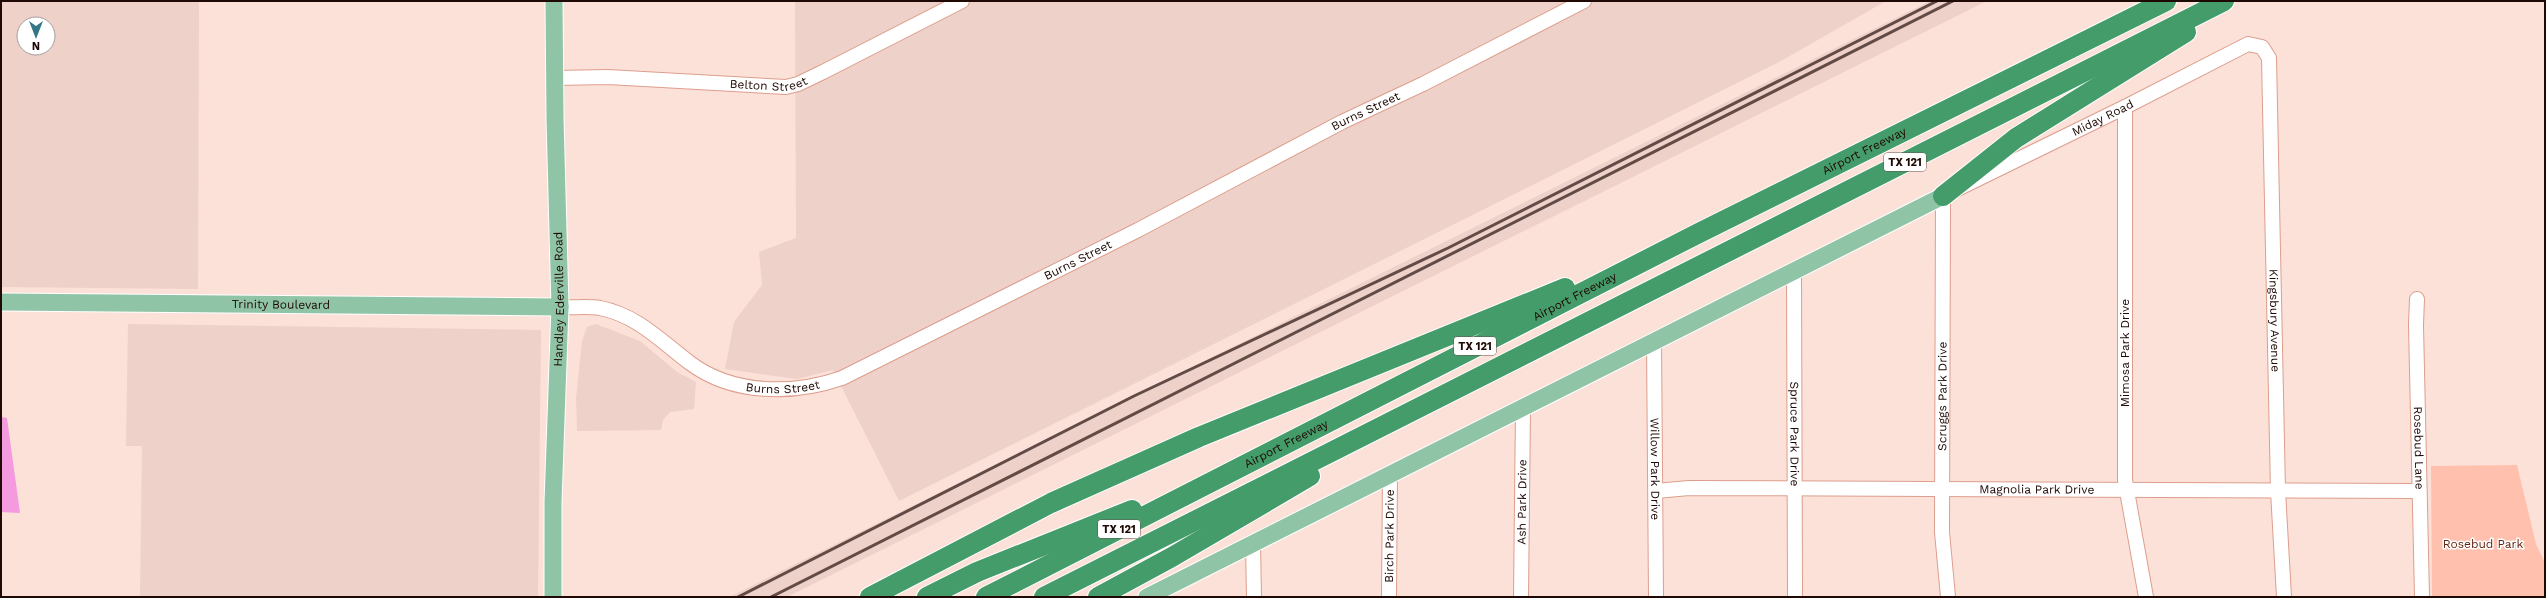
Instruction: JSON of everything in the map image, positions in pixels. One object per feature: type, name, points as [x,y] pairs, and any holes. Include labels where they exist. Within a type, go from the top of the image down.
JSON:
[{"type":"highway","name":"Airport Freeway","points":[[986,597],[1699,233],[2166,1]]},
{"type":"highway","name":"TX 121","points":[[1044,597],[2224,1]]},
{"type":"highway","points":[[1943,196],[2016,138],[2235,1]]},
{"type":"highway","points":[[870,597],[1051,503],[1199,437],[1550,295],[1663,242],[1699,233]]},
{"type":"highway","points":[[1098,597],[1179,554],[1320,471],[1372,431]]},
{"type":"highway","points":[[927,597],[977,572],[1252,462]]},
{"type":"main road","name":"Handley Ederville Road","points":[[553,597],[553,502],[560,307],[554,78],[554,1]]},
{"type":"main road","points":[[1147,597],[1943,196]]},
{"type":"main road","name":"Trinity Boulevard","points":[[1,302],[560,307]]},
{"type":"street","name":"Belton Street","points":[[554,78],[608,78],[786,87],[798,84],[823,72],[962,1]]},
{"type":"street","name":"Burns Street","points":[[560,307],[600,308],[625,317],[646,327],[691,364],[725,380],[771,390],[826,384],[842,378],[1138,230],[1342,122],[1423,84],[1584,1]]},
{"type":"street","name":"Miday Road","points":[[1943,196],[2125,107],[2248,44],[2262,47]]},
{"type":"street","name":"Kingsbury Avenue","points":[[2262,47],[2269,58],[2278,491],[2284,597]]},
{"type":"street","name":"Mimosa Park Drive","points":[[2125,107],[2127,490],[2146,597]]},
{"type":"street","name":"Scruggs Park Drive","points":[[1943,196],[1942,532],[1948,597]]},
{"type":"street","name":"Spruce Park Drive","points":[[1794,271],[1796,597]]},
{"type":"street","name":"Rosebud Lane","points":[[2417,299],[2419,491],[2422,597]]},
{"type":"street","name":"Willow Park Drive","points":[[1654,341],[1656,597]]},
{"type":"street","name":"Ash Park Drive","points":[[1521,597],[1523,408]]},
{"type":"street","name":"Birch Park Drive","points":[[1389,597],[1390,474]]},
{"type":"street","name":"Magnolia Park Drive","points":[[1656,491],[1689,488],[1796,488],[1943,490],[2419,491]]},
{"type":"street","points":[[1253,544],[1254,597]]},
{"type":"shaded area","points":[[1,1],[199,1],[198,289],[1,287]]},
{"type":"shaded area","points":[[795,1],[1886,1],[1781,61],[899,501],[833,370],[797,379],[725,369],[734,322],[762,285],[759,252],[796,238]]},
{"type":"shaded area","points":[[1930,1],[1987,1],[787,597],[729,597]]},
{"type":"shaded area","points":[[128,324],[541,330],[538,597],[140,597],[142,446],[126,446]]},
{"type":"shaded area","points":[[596,324],[640,341],[677,372],[696,382],[694,409],[670,412],[663,420],[661,430],[577,431],[576,399],[582,341],[587,327]]},
{"type":"shaded area","points":[[1,417],[7,418],[20,513],[1,512]]},
{"type":"green space","name":"Rosebud Park","points":[[2517,465],[2536,544],[2545,563],[2545,597],[2432,597],[2431,466]]},
{"type":"railway","points":[[738,597],[1134,396],[1448,248],[1937,1]]},
{"type":"railway","points":[[771,597],[1953,1]]}]
